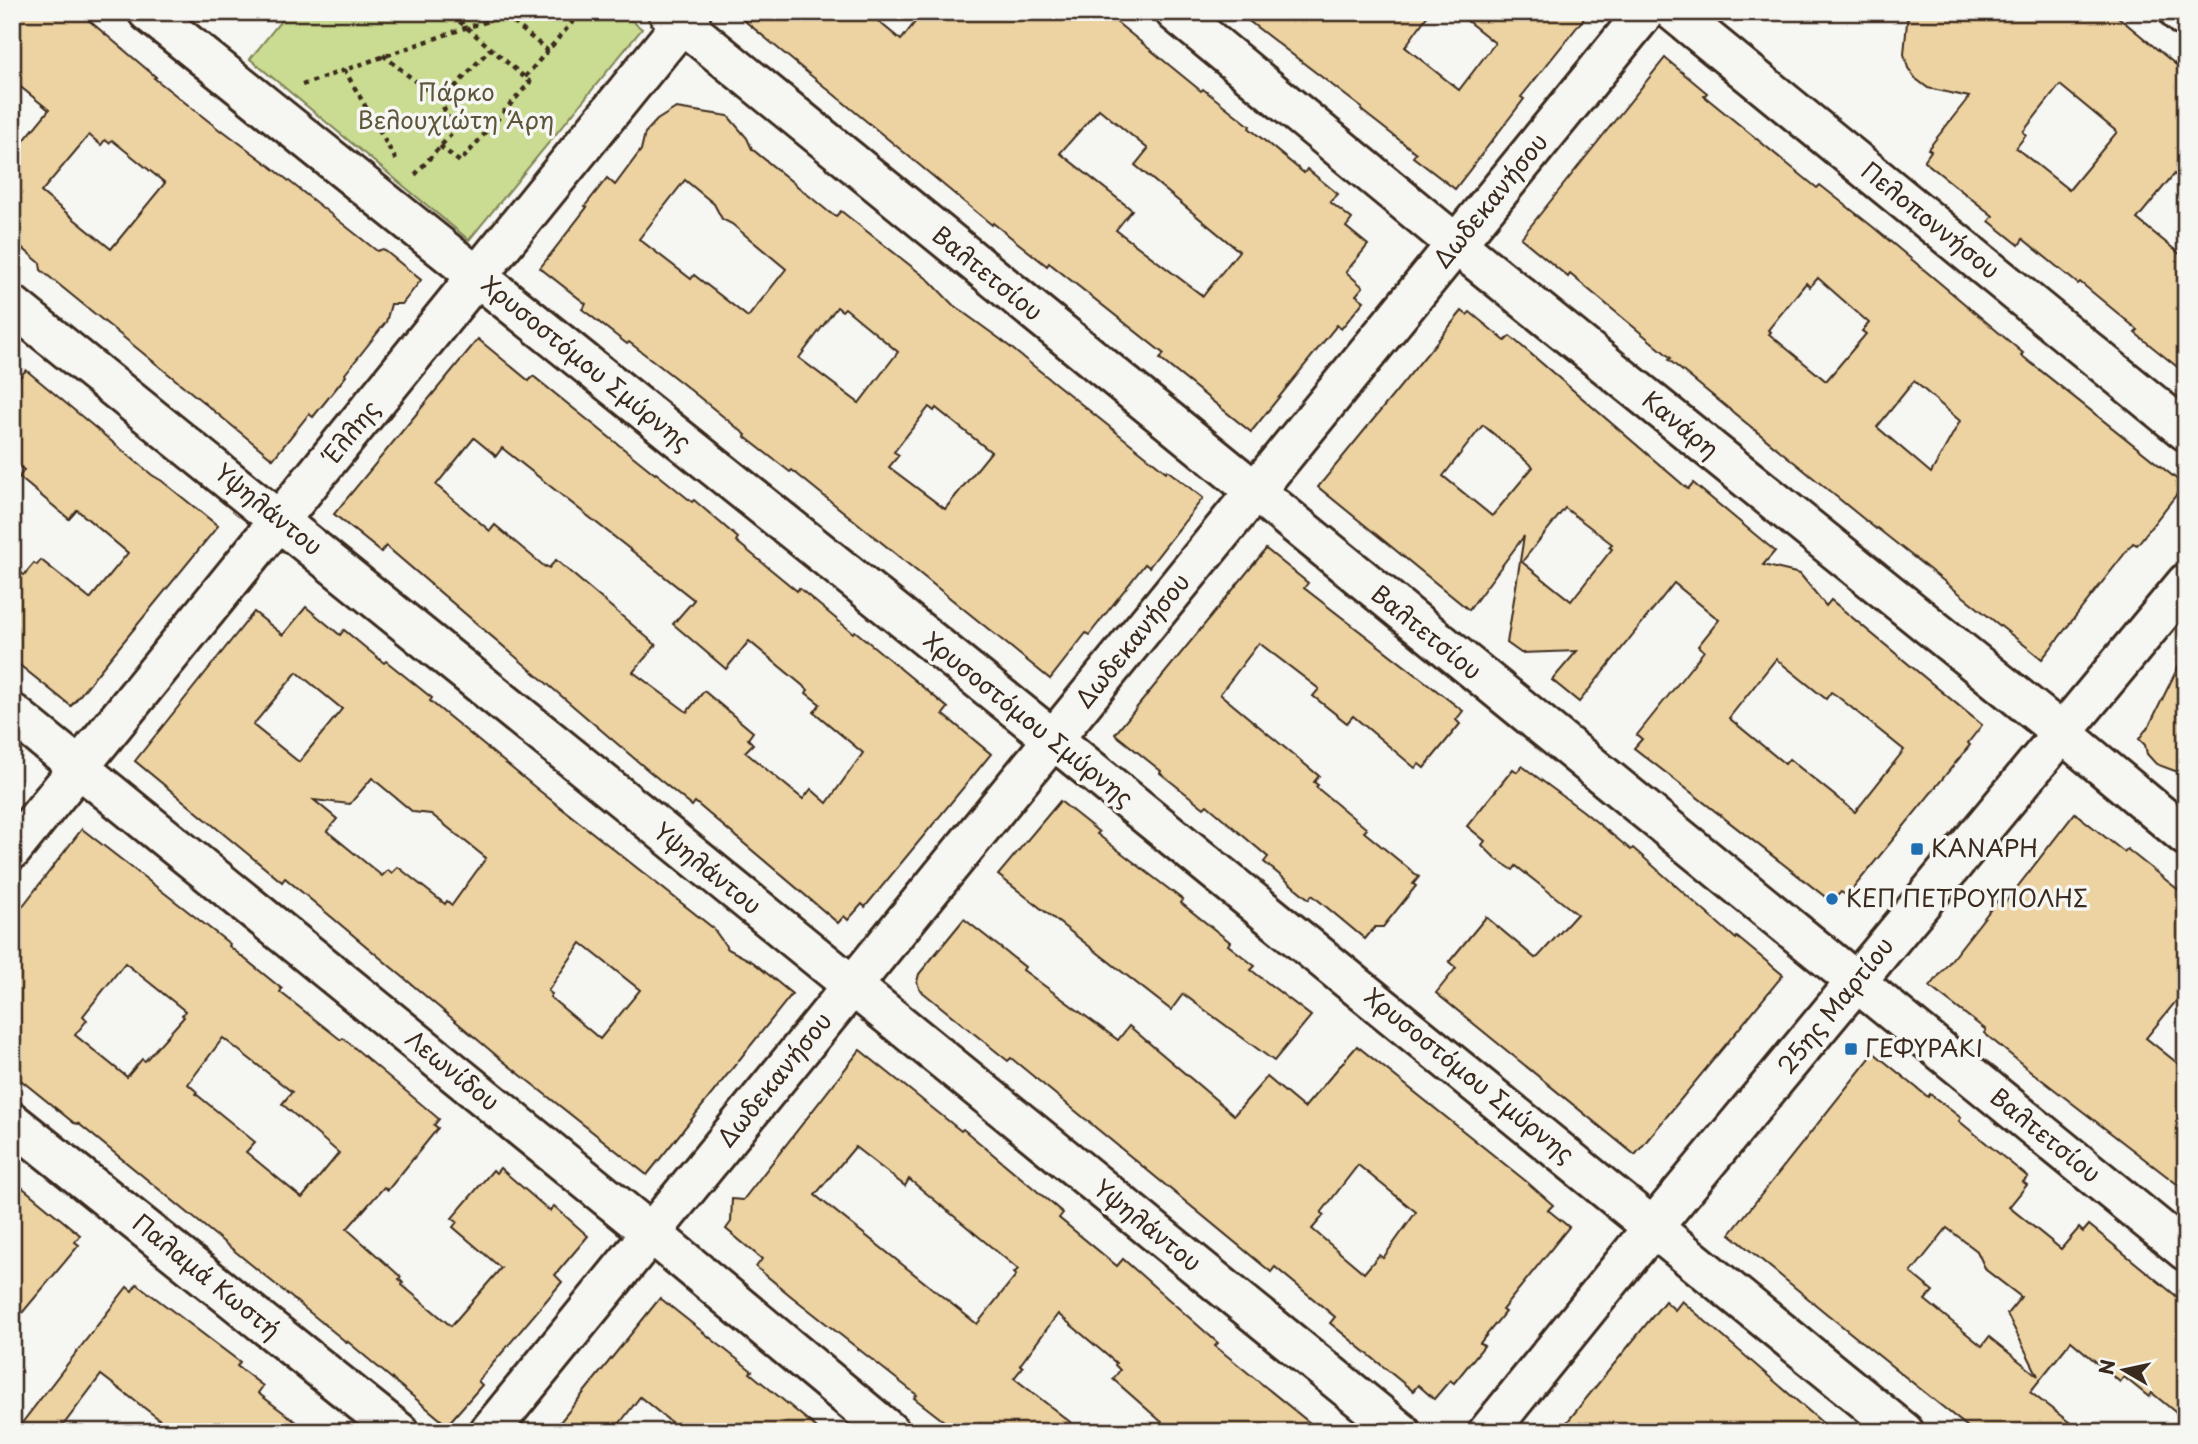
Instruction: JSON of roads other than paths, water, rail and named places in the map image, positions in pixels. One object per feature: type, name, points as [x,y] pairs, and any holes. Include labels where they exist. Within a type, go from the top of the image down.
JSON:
[{"type":"street","name":"Χρυσοστόμου Σμύρνης","points":[[148,12],[258,100],[399,194],[477,277],[1053,739],[1904,1432]]},
{"type":"street","name":"Κανάρη","points":[[1175,12],[1456,244],[2186,836]]},
{"type":"street","name":"Δωδεκανήσου","points":[[489,1432],[1645,12]]},
{"type":"street","name":"Πελοποννήσου","points":[[1674,12],[2186,431]]},
{"type":"street","points":[[2179,12],[2186,18]]},
{"type":"street","name":"Έλλης","points":[[12,850],[477,277],[680,16]]},
{"type":"street","name":"Βαλτετσίου","points":[[680,16],[1254,492],[2186,1251]]},
{"type":"street","name":"Υψηλάντου","points":[[12,305],[281,520],[851,987],[1401,1432]]},
{"type":"street","name":"25ης Μαρτίου","points":[[1488,1432],[1654,1226],[2186,583]]},
{"type":"street","name":"Λεωνίδου","points":[[12,713],[651,1233],[890,1432]]},
{"type":"street","name":"Παλαμά Κωστή","points":[[12,1122],[399,1432]]},
{"type":"place","name":"ΚΑΝΑΡΗ","points":[[1917,849]]},
{"type":"place","name":"ΚΕΠ ΠΕΤΡΟΥΠΟΛΗΣ","points":[[1832,899]]},
{"type":"place","name":"ΓΕΦΥΡΑΚΙ","points":[[1851,1049]]},
{"type":"park label","name":"Πάρκο Βελουχιώτη Άρη","points":[[456,107]]}]
